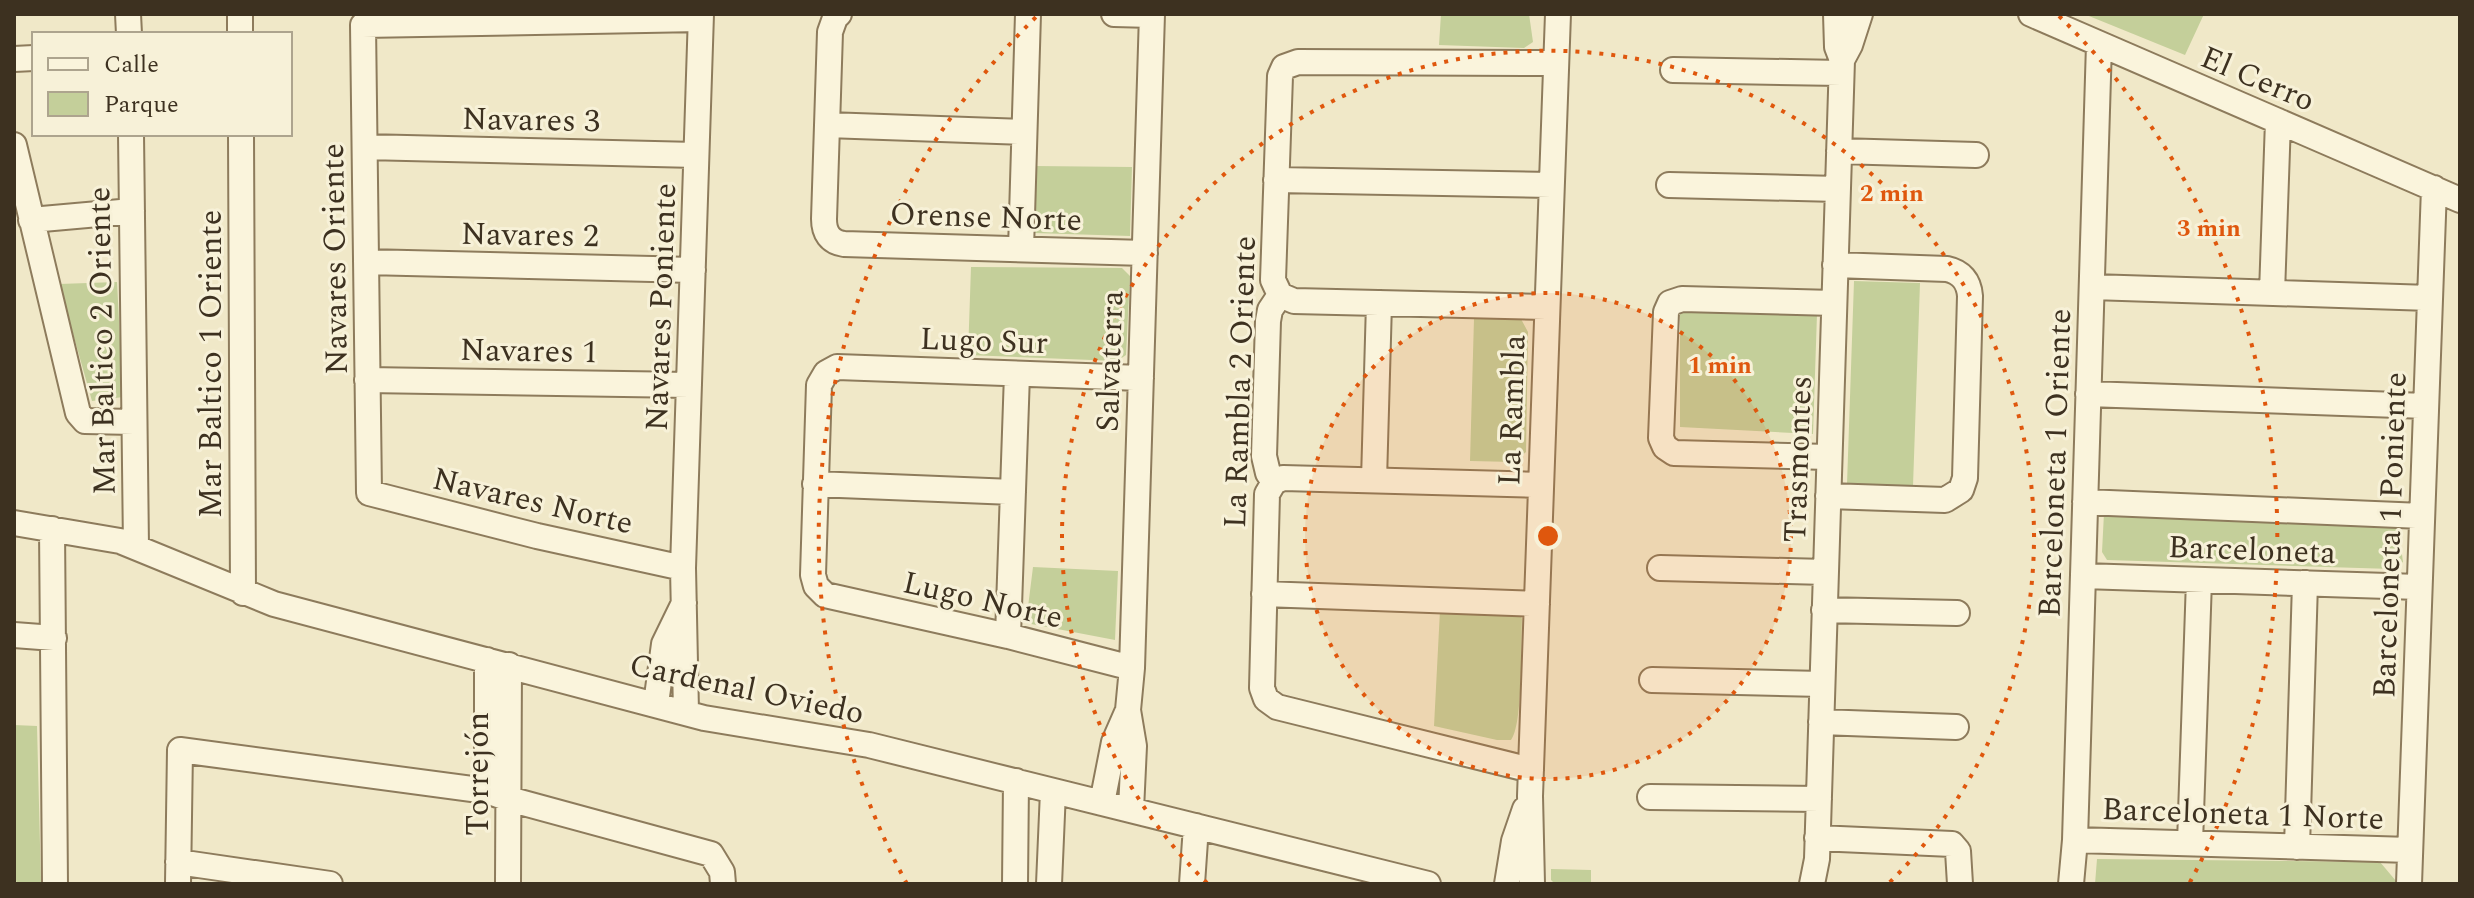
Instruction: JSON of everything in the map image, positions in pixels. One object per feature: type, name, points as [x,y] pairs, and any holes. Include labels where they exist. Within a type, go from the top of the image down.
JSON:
[{"type":"street","points":[[839,14],[830,32],[827,125],[1024,132]]},
{"type":"street","points":[[1021,249],[1028,14]]},
{"type":"street","points":[[1114,14],[1152,15]]},
{"type":"street","name":"Trasmontes","points":[[1812,884],[1819,799],[1838,189],[1841,67],[1836,14]]},
{"type":"street","name":"Trasmontes","points":[[1841,67],[1860,14]]},
{"type":"street","name":"El Cerro","points":[[2031,14],[2460,200]]},
{"type":"street","name":"Salvaterra","points":[[1131,810],[1134,746],[1128,710],[1132,668],[1152,15]]},
{"type":"street","name":"Navares Oriente","points":[[369,493],[363,25],[700,16]]},
{"type":"street","name":"Navares Poniente","points":[[686,712],[683,568],[700,16]]},
{"type":"street","name":"La Rambla","points":[[1532,884],[1530,796],[1554,18]]},
{"type":"street","name":"Barceloneta 1 Oriente","points":[[2071,884],[2075,840],[2099,44]]},
{"type":"street","name":"La Rambla 2 Oriente","points":[[1531,770],[1277,707],[1266,699],[1262,688],[1267,494],[1274,482],[1264,456],[1268,321],[1280,295],[1273,280],[1280,76],[1284,67],[1298,62],[1555,63]]},
{"type":"street","points":[[1673,70],[1841,67]]},
{"type":"street","points":[[2272,293],[2278,121]]},
{"type":"street","name":"Orense Norte","points":[[827,125],[824,219],[828,236],[844,244],[1145,253]]},
{"type":"street","name":"Mar Baltico 2 Oriente","points":[[131,136],[136,547]]},
{"type":"street","name":"Mar Baltico 1 Oriente","points":[[241,136],[243,593]]},
{"type":"street","points":[[14,145],[80,418],[85,421],[134,422]]},
{"type":"street","name":"Navares 3","points":[[365,147],[696,155]]},
{"type":"street","points":[[1839,151],[1976,155]]},
{"type":"street","points":[[1276,180],[1551,185]]},
{"type":"street","points":[[1669,185],[1838,189]]},
{"type":"street","name":"Barceloneta 1 Poniente","points":[[2409,884],[2434,188]]},
{"type":"street","points":[[31,220],[132,211]]},
{"type":"street","name":"Navares 2","points":[[366,262],[693,270]]},
{"type":"street","points":[[1828,496],[1945,500],[1957,495],[1965,478],[1970,296],[1963,277],[1947,269],[1835,265]]},
{"type":"street","points":[[2092,287],[2430,298]]},
{"type":"street","points":[[1280,295],[1294,301],[1546,307]]},
{"type":"street","points":[[1829,457],[1674,453],[1665,447],[1661,438],[1666,312],[1670,303],[1682,299],[1834,303]]},
{"type":"street","points":[[1374,480],[1379,303]]},
{"type":"street","name":"Lugo Sur","points":[[815,484],[821,379],[826,373],[843,367],[1141,378]]},
{"type":"street","points":[[1008,636],[1017,374]]},
{"type":"street","name":"Navares 1","points":[[367,380],[689,385]]},
{"type":"street","points":[[2088,394],[2426,406]]},
{"type":"street","points":[[1274,482],[1283,478],[1541,485]]},
{"type":"street","points":[[815,484],[1013,492]]},
{"type":"street","name":"Lugo Norte","points":[[815,484],[813,575],[820,591],[831,597],[1008,636],[1132,668]]},
{"type":"street","name":"Navares Norte","points":[[369,493],[537,536],[683,568]]},
{"type":"street","points":[[2085,502],[2422,516]]},
{"type":"street","name":"Cardenal Oviedo","points":[[14,523],[96,536],[136,547],[243,593],[704,718],[869,745],[1428,884]]},
{"type":"street","points":[[52,529],[55,884]]},
{"type":"street","points":[[1660,568],[1826,572]]},
{"type":"street","name":"Barceloneta","points":[[2083,576],[2419,587]]},
{"type":"street","points":[[2190,843],[2199,580]]},
{"type":"street","points":[[2297,847],[2305,583]]},
{"type":"street","points":[[1264,594],[1537,604]]},
{"type":"street","name":"Navares Poniente","points":[[656,704],[664,644],[685,601]]},
{"type":"street","points":[[1824,610],[1957,613]]},
{"type":"street","points":[[14,635],[54,638]]},
{"type":"street","name":"Torrejón","points":[[498,662],[498,795],[508,884]]},
{"type":"street","points":[[1652,680],[1822,684]]},
{"type":"street","name":"Salvaterra","points":[[1102,803],[1114,742],[1128,710]]},
{"type":"street","points":[[1821,722],[1956,727]]},
{"type":"street","points":[[330,884],[178,873],[180,750],[498,795],[711,854],[722,872],[723,884]]},
{"type":"street","points":[[1015,884],[1016,781]]},
{"type":"street","points":[[1049,884],[1053,791]]},
{"type":"street","name":"La Rambla","points":[[1507,884],[1514,841],[1530,796]]},
{"type":"street","points":[[1650,797],[1819,799]]},
{"type":"street","points":[[1192,884],[1196,826]]},
{"type":"street","name":"Barceloneta 1 Norte","points":[[2075,840],[2410,850]]},
{"type":"street","points":[[1817,848],[1952,844],[1958,851],[1960,884]]},
{"type":"street","name":"Trasmontes","points":[[1817,848],[1825,884]]},
{"type":"green space","points":[[1441,14],[1529,14],[1533,42],[1524,48],[1439,45]]},
{"type":"green space","points":[[2084,14],[2204,14],[2185,55]]},
{"type":"green space","points":[[1035,166],[1132,167],[1130,236],[1034,233]]},
{"type":"green space","points":[[971,267],[1122,268],[1130,276],[1126,355],[1117,361],[968,355]]},
{"type":"green space","points":[[1854,281],[1920,283],[1913,486],[1847,484]]},
{"type":"green space","points":[[117,282],[123,397],[92,401],[59,284]]},
{"type":"green space","points":[[1680,310],[1817,314],[1813,434],[1680,427]]},
{"type":"green space","points":[[1474,318],[1521,319],[1528,332],[1526,452],[1514,462],[1470,461]]},
{"type":"green space","points":[[2104,513],[2398,525],[2403,562],[2392,569],[2107,560],[2102,552]]},
{"type":"green space","points":[[1033,567],[1118,571],[1115,640],[1026,623]]},
{"type":"green space","points":[[1440,610],[1520,613],[1518,718],[1511,740],[1497,740],[1434,726]]},
{"type":"green space","points":[[14,725],[37,726],[41,884],[17,884],[14,873]]},
{"type":"green space","points":[[2097,859],[2380,862],[2396,881],[2395,884],[2095,884]]},
{"type":"green space","points":[[1551,869],[1591,870],[1591,884],[1555,884],[1551,880]]}]
